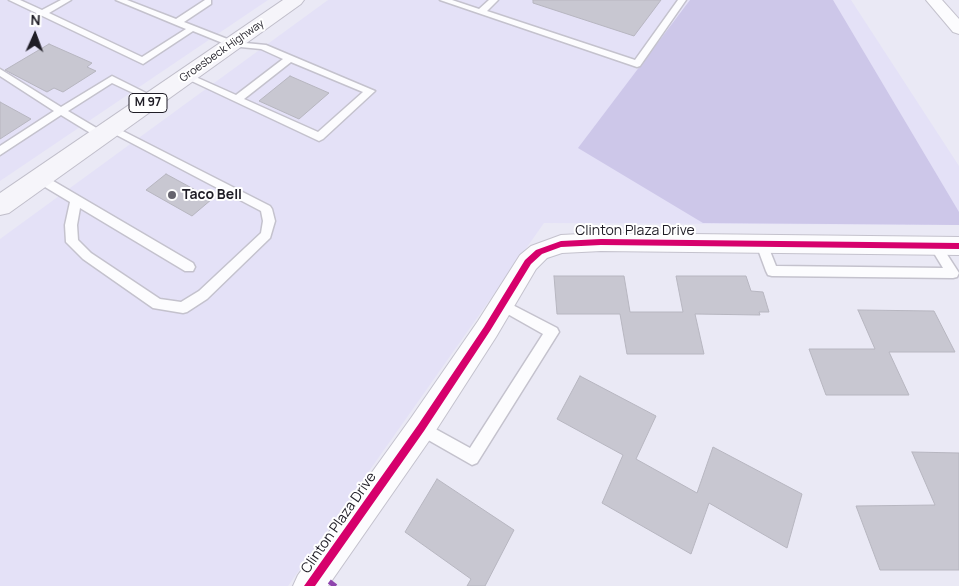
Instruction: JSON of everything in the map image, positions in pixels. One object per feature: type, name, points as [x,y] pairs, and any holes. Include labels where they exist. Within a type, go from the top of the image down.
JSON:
[{"type":"main road","name":"Groesbeck Highway","points":[[0,206],[295,0]]},
{"type":"street","points":[[934,0],[959,29]]},
{"type":"street","name":"Clinton Plaza Drive","points":[[309,586],[421,428],[528,262],[539,252],[550,246],[601,242],[959,246]]},
{"type":"lane","points":[[13,0],[143,61],[192,29]]},
{"type":"lane","points":[[42,13],[67,0]]},
{"type":"lane","points":[[120,0],[233,44],[263,47],[370,91],[319,137],[186,76]]},
{"type":"lane","points":[[444,0],[637,64],[682,0]]},
{"type":"lane","points":[[481,12],[494,0]]},
{"type":"lane","points":[[176,23],[208,2]]},
{"type":"lane","points":[[237,99],[290,58]]},
{"type":"lane","points":[[0,72],[61,111],[266,208],[269,221],[266,234],[203,295],[183,308],[157,304],[87,256],[72,242],[71,225],[76,201]]},
{"type":"lane","points":[[0,151],[112,79],[153,99]]},
{"type":"lane","points":[[39,178],[189,267]]},
{"type":"lane","points":[[762,244],[772,272],[953,272],[935,245]]},
{"type":"lane","points":[[421,428],[472,458],[552,332],[501,304]]},
{"type":"shaded area","points":[[0,0],[268,0],[0,181]]},
{"type":"shaded area","points":[[328,0],[851,0],[959,166],[959,225],[544,223],[288,586],[0,586],[0,239]]},
{"type":"shaded area","points":[[690,0],[833,0],[959,212],[959,225],[703,223],[578,148]]},
{"type":"building","points":[[533,0],[661,0],[634,36],[533,3]]},
{"type":"building","points":[[49,44],[92,63],[87,67],[96,71],[63,92],[54,88],[47,92],[5,70]]},
{"type":"building","points":[[290,76],[329,93],[299,119],[259,101]]},
{"type":"building","points":[[0,102],[31,119],[0,139]]},
{"type":"building","points":[[166,174],[212,199],[192,216],[146,190]]},
{"type":"building","points":[[554,276],[624,276],[630,312],[683,312],[676,276],[746,276],[751,291],[763,292],[769,312],[759,312],[760,315],[695,314],[704,354],[627,354],[620,314],[557,314]]},
{"type":"building","points":[[858,310],[934,311],[955,352],[889,352],[909,395],[826,395],[809,349],[875,349]]},
{"type":"building","points":[[580,376],[656,416],[636,459],[697,493],[713,447],[802,494],[787,548],[709,503],[691,554],[602,503],[623,455],[557,419]]},
{"type":"building","points":[[912,452],[959,453],[959,570],[880,570],[856,506],[935,505]]},
{"type":"building","points":[[437,479],[514,530],[485,586],[467,586],[471,579],[405,532]]},
{"type":"marked path","points":[[331,586],[334,582]]},
{"type":"cycle path","points":[[309,586],[421,428],[487,329],[528,262],[539,252],[561,244],[601,242],[959,246]]},
{"type":"place","name":"Taco Bell","points":[[172,195]]}]
